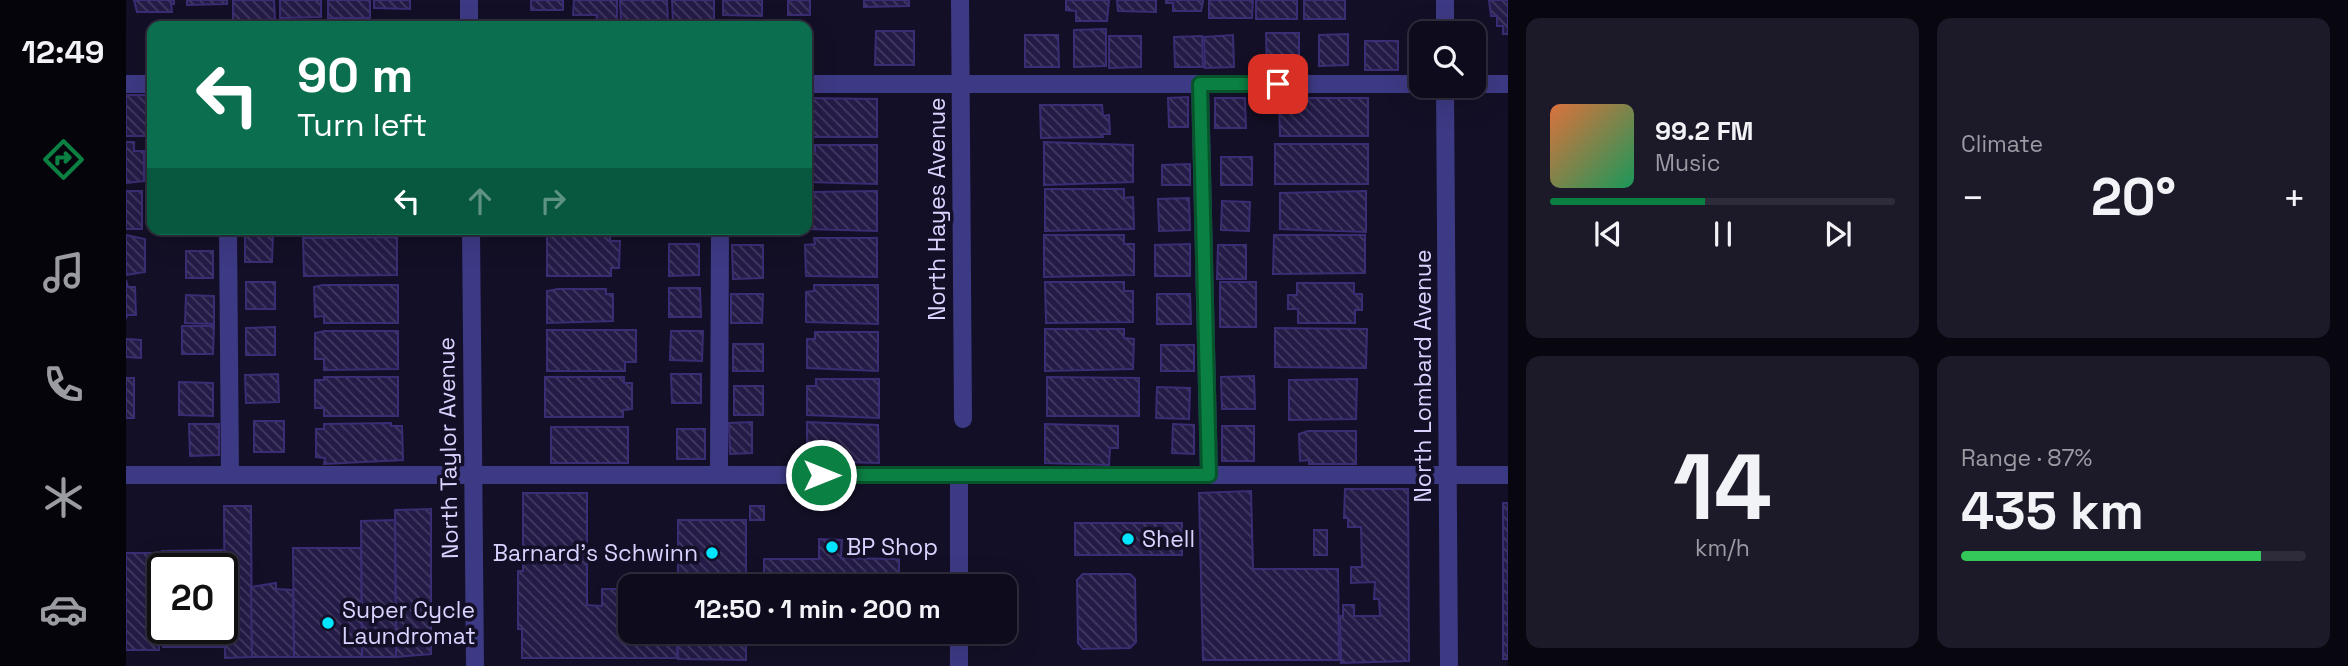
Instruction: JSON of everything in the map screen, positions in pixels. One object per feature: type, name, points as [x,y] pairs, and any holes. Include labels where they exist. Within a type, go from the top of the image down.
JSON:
[{"type":"street","points":[[469,0],[469,21]]},
{"type":"street","name":"North Hayes Avenue","points":[[960,0],[963,419]]},
{"type":"street","points":[[1445,0],[1445,21]]},
{"type":"street","points":[[126,84],[147,84]]},
{"type":"street","points":[[812,84],[1409,84]]},
{"type":"street","points":[[1200,84],[1209,475]]},
{"type":"street","points":[[1486,84],[1508,84]]},
{"type":"street","name":"North Lombard Avenue","points":[[1445,98],[1449,666]]},
{"type":"street","points":[[228,235],[230,475]]},
{"type":"street","name":"North Taylor Avenue","points":[[471,235],[475,666]]},
{"type":"street","points":[[719,475],[720,235]]},
{"type":"street","points":[[126,475],[1508,475]]},
{"type":"street","points":[[959,475],[959,574]]},
{"type":"street","points":[[959,644],[959,666]]},
{"type":"building","points":[[134,0],[174,0],[174,4],[171,4],[172,12],[137,12]]},
{"type":"building","points":[[187,0],[227,0],[227,4],[187,5]]},
{"type":"building","points":[[233,0],[274,0],[275,19],[233,19]]},
{"type":"building","points":[[280,0],[321,0],[321,17],[280,18]]},
{"type":"building","points":[[328,0],[370,0],[370,18],[328,18]]},
{"type":"building","points":[[374,0],[410,0],[410,9],[374,8]]},
{"type":"building","points":[[531,0],[563,0],[563,10],[531,10]]},
{"type":"building","points":[[574,0],[617,0],[617,21],[596,21],[597,15],[573,15]]},
{"type":"building","points":[[620,0],[667,0],[668,21],[621,21]]},
{"type":"building","points":[[672,0],[714,0],[714,21],[673,21]]},
{"type":"building","points":[[723,0],[762,0],[762,16],[723,15]]},
{"type":"building","points":[[788,0],[810,0],[810,15],[788,15]]},
{"type":"building","points":[[864,0],[909,0],[909,6],[864,7]]},
{"type":"building","points":[[1066,0],[1109,0],[1107,21],[1076,21],[1076,11],[1066,10]]},
{"type":"building","points":[[1117,0],[1156,0],[1156,12],[1118,11]]},
{"type":"building","points":[[1166,0],[1203,2],[1201,11],[1173,11],[1173,3],[1166,3]]},
{"type":"building","points":[[1209,0],[1253,0],[1252,18],[1209,18]]},
{"type":"building","points":[[1256,0],[1297,0],[1297,19],[1256,19]]},
{"type":"building","points":[[1304,0],[1345,0],[1345,19],[1304,19]]},
{"type":"building","points":[[1489,0],[1508,0],[1508,34],[1503,34],[1503,26],[1497,26],[1497,16],[1491,16]]},
{"type":"building","points":[[1106,29],[1106,66],[1074,67],[1074,30]]},
{"type":"building","points":[[876,31],[914,31],[914,65],[875,65]]},
{"type":"building","points":[[1266,33],[1299,33],[1299,66],[1267,67]]},
{"type":"building","points":[[1348,34],[1348,65],[1319,66],[1319,35]]},
{"type":"building","points":[[1025,35],[1058,35],[1059,67],[1025,67]]},
{"type":"building","points":[[1233,35],[1234,67],[1205,68],[1204,37]]},
{"type":"building","points":[[1109,36],[1141,36],[1141,67],[1109,68]]},
{"type":"building","points":[[1202,36],[1203,67],[1175,67],[1174,37]]},
{"type":"building","points":[[1365,41],[1398,41],[1398,70],[1365,70]]},
{"type":"building","points":[[126,95],[147,95],[147,136],[126,136]]},
{"type":"building","points":[[1188,97],[1188,127],[1169,127],[1168,98]]},
{"type":"building","points":[[812,98],[877,99],[877,137],[812,137]]},
{"type":"building","points":[[1215,98],[1245,98],[1246,128],[1215,128]]},
{"type":"building","points":[[1279,98],[1368,98],[1368,136],[1280,136]]},
{"type":"building","points":[[1040,105],[1102,105],[1103,116],[1109,115],[1110,134],[1102,134],[1103,137],[1041,138]]},
{"type":"building","points":[[126,142],[134,142],[134,151],[144,151],[144,181],[126,183]]},
{"type":"building","points":[[1044,142],[1133,145],[1133,182],[1044,185]]},
{"type":"building","points":[[1275,144],[1368,144],[1368,184],[1275,184]]},
{"type":"building","points":[[815,145],[877,145],[877,184],[812,182],[812,151],[815,151]]},
{"type":"building","points":[[1221,157],[1252,157],[1252,185],[1221,185]]},
{"type":"building","points":[[1190,164],[1190,185],[1162,185],[1162,165]]},
{"type":"building","points":[[1045,189],[1124,189],[1124,198],[1133,197],[1134,229],[1045,231]]},
{"type":"building","points":[[126,191],[142,191],[142,229],[126,229]]},
{"type":"building","points":[[877,191],[877,231],[812,229],[814,192]]},
{"type":"building","points":[[1366,191],[1366,232],[1280,229],[1280,193]]},
{"type":"building","points":[[1189,198],[1190,230],[1159,231],[1158,199]]},
{"type":"building","points":[[1222,201],[1250,202],[1249,231],[1221,230]]},
{"type":"building","points":[[126,235],[145,239],[145,272],[126,275]]},
{"type":"building","points":[[245,235],[273,235],[272,262],[245,262]]},
{"type":"building","points":[[1044,235],[1124,235],[1124,244],[1134,244],[1134,275],[1044,277]]},
{"type":"building","points":[[1274,235],[1365,235],[1365,273],[1273,274]]},
{"type":"building","points":[[547,236],[610,236],[610,241],[620,241],[619,268],[611,268],[611,276],[547,276]]},
{"type":"building","points":[[397,237],[397,275],[304,276],[303,238]]},
{"type":"building","points":[[814,238],[877,238],[877,277],[806,276],[805,245],[815,244]]},
{"type":"building","points":[[669,244],[699,244],[699,275],[669,276]]},
{"type":"building","points":[[1190,244],[1190,276],[1155,276],[1155,245]]},
{"type":"building","points":[[732,245],[763,245],[763,278],[733,279]]},
{"type":"building","points":[[1218,245],[1246,245],[1246,279],[1217,279]]},
{"type":"building","points":[[186,251],[213,251],[213,278],[186,278]]},
{"type":"building","points":[[126,280],[128,287],[135,287],[136,315],[127,315],[126,319]]},
{"type":"building","points":[[246,282],[275,282],[275,309],[246,309]]},
{"type":"building","points":[[1045,282],[1124,282],[1124,291],[1133,291],[1133,322],[1046,323]]},
{"type":"building","points":[[1220,282],[1256,282],[1256,327],[1220,327]]},
{"type":"building","points":[[1297,283],[1354,283],[1354,294],[1362,294],[1362,310],[1355,310],[1355,323],[1298,323],[1298,309],[1288,309],[1288,295],[1297,295]]},
{"type":"building","points":[[398,285],[398,323],[324,323],[324,316],[315,317],[314,287]]},
{"type":"building","points":[[814,285],[878,285],[878,324],[806,322],[806,292],[814,291]]},
{"type":"building","points":[[669,288],[700,288],[701,317],[669,317]]},
{"type":"building","points":[[606,289],[606,294],[613,294],[613,321],[547,323],[547,291]]},
{"type":"building","points":[[731,294],[763,294],[762,323],[731,323]]},
{"type":"building","points":[[1157,294],[1190,294],[1191,324],[1157,324]]},
{"type":"building","points":[[186,295],[214,296],[214,324],[185,323]]},
{"type":"building","points":[[182,326],[214,326],[213,354],[182,354]]},
{"type":"building","points":[[275,327],[275,355],[246,355],[246,328]]},
{"type":"building","points":[[1275,328],[1367,329],[1366,368],[1275,367]]},
{"type":"building","points":[[1045,329],[1124,329],[1124,338],[1134,339],[1133,369],[1045,371]]},
{"type":"building","points":[[547,330],[636,330],[636,362],[625,362],[625,371],[547,371]]},
{"type":"building","points":[[398,331],[398,369],[324,370],[324,359],[315,359],[315,333]]},
{"type":"building","points":[[671,331],[703,331],[702,361],[670,360]]},
{"type":"building","points":[[815,332],[878,332],[878,371],[807,368],[807,339],[815,339]]},
{"type":"building","points":[[126,339],[141,340],[141,358],[126,357]]},
{"type":"building","points":[[733,344],[763,344],[763,371],[733,371]]},
{"type":"building","points":[[1161,345],[1194,345],[1194,371],[1161,371]]},
{"type":"building","points":[[278,374],[279,402],[246,403],[245,375]]},
{"type":"building","points":[[671,374],[701,374],[701,403],[672,403]]},
{"type":"building","points":[[1254,376],[1255,409],[1222,409],[1221,377]]},
{"type":"building","points":[[324,377],[398,377],[398,416],[324,416],[324,408],[315,408],[315,380],[324,380]]},
{"type":"building","points":[[545,377],[624,377],[624,383],[632,383],[632,409],[623,410],[623,417],[545,417]]},
{"type":"building","points":[[1047,377],[1139,378],[1139,416],[1047,416]]},
{"type":"building","points":[[126,378],[134,378],[134,418],[126,418]]},
{"type":"building","points":[[816,379],[879,379],[879,418],[807,415],[807,386],[816,386]]},
{"type":"building","points":[[1357,379],[1356,419],[1289,420],[1289,380]]},
{"type":"building","points":[[179,382],[213,383],[213,416],[179,415]]},
{"type":"building","points":[[734,386],[763,386],[763,415],[734,415]]},
{"type":"building","points":[[1157,387],[1190,388],[1189,419],[1156,418]]},
{"type":"building","points":[[254,421],[284,421],[284,452],[254,452]]},
{"type":"building","points":[[752,422],[752,453],[730,454],[729,423]]},
{"type":"building","points":[[807,422],[878,425],[879,463],[807,461]]},
{"type":"building","points":[[391,423],[391,426],[402,426],[403,460],[324,464],[325,458],[316,457],[316,429],[324,429],[324,424]]},
{"type":"building","points":[[189,424],[219,424],[219,455],[190,456]]},
{"type":"building","points":[[1045,424],[1118,426],[1118,448],[1110,448],[1109,465],[1045,463]]},
{"type":"building","points":[[1173,424],[1194,425],[1194,454],[1172,453]]},
{"type":"building","points":[[1222,426],[1254,426],[1254,461],[1222,461]]},
{"type":"building","points":[[551,427],[628,427],[628,463],[551,463]]},
{"type":"building","points":[[677,429],[705,429],[705,459],[677,459]]},
{"type":"building","points":[[1308,431],[1356,431],[1356,464],[1309,464],[1309,460],[1300,461],[1299,434]]},
{"type":"building","points":[[1345,489],[1408,489],[1409,661],[1341,663],[1340,616],[1343,616],[1343,605],[1354,605],[1354,616],[1380,616],[1379,599],[1374,599],[1375,582],[1351,583],[1351,567],[1362,567],[1361,527],[1348,527],[1348,518],[1344,518]]},
{"type":"building","points":[[1251,491],[1253,569],[1338,569],[1339,660],[1203,660],[1199,493]]},
{"type":"building","points":[[523,493],[587,493],[587,605],[602,606],[602,589],[618,589],[618,644],[677,644],[677,658],[522,658],[522,629],[518,629],[518,571],[523,571]]},
{"type":"building","points":[[1503,503],[1508,503],[1508,659],[1503,659]]},
{"type":"building","points":[[224,506],[251,506],[252,657],[225,658],[225,644],[238,644],[238,553],[224,553]]},
{"type":"building","points":[[750,506],[764,506],[764,520],[750,520]]},
{"type":"building","points":[[431,509],[431,654],[396,657],[395,510]]},
{"type":"building","points":[[395,520],[396,657],[362,657],[361,521]]},
{"type":"building","name":"Barnard's Schwinn","points":[[678,520],[746,520],[746,574],[678,574]]},
{"type":"building","name":"Shell","points":[[1075,523],[1182,523],[1182,555],[1075,555]]},
{"type":"building","points":[[1314,530],[1327,530],[1327,555],[1314,555]]},
{"type":"building","points":[[819,539],[842,540],[841,558],[899,559],[899,574],[764,574],[764,559],[819,559]]},
{"type":"building","name":"Super Cycle Laundromat","points":[[293,548],[361,548],[362,657],[294,657]]},
{"type":"building","points":[[222,550],[222,553],[162,553]]},
{"type":"building","points":[[126,553],[147,553],[147,644],[159,644],[159,650],[126,650]]},
{"type":"building","name":"Shell","points":[[1083,574],[1130,574],[1135,579],[1136,642],[1130,648],[1083,649],[1078,643],[1077,580]]},
{"type":"building","points":[[276,583],[276,589],[293,590],[294,657],[252,657],[251,587]]},
{"type":"building","points":[[163,644],[223,644],[223,647],[163,647]]},
{"type":"building","points":[[678,644],[746,644],[746,660],[678,659]]},
{"type":"place","name":"Shell","points":[[1128,539]]},
{"type":"place","name":"BP Shop","points":[[832,547]]},
{"type":"place","name":"Barnard's Schwinn","points":[[712,553]]},
{"type":"place","name":"Super Cycle Laundromat","points":[[328,623]]},
{"type":"route","points":[[821,475],[1209,475],[1200,84],[1278,84]]}]
